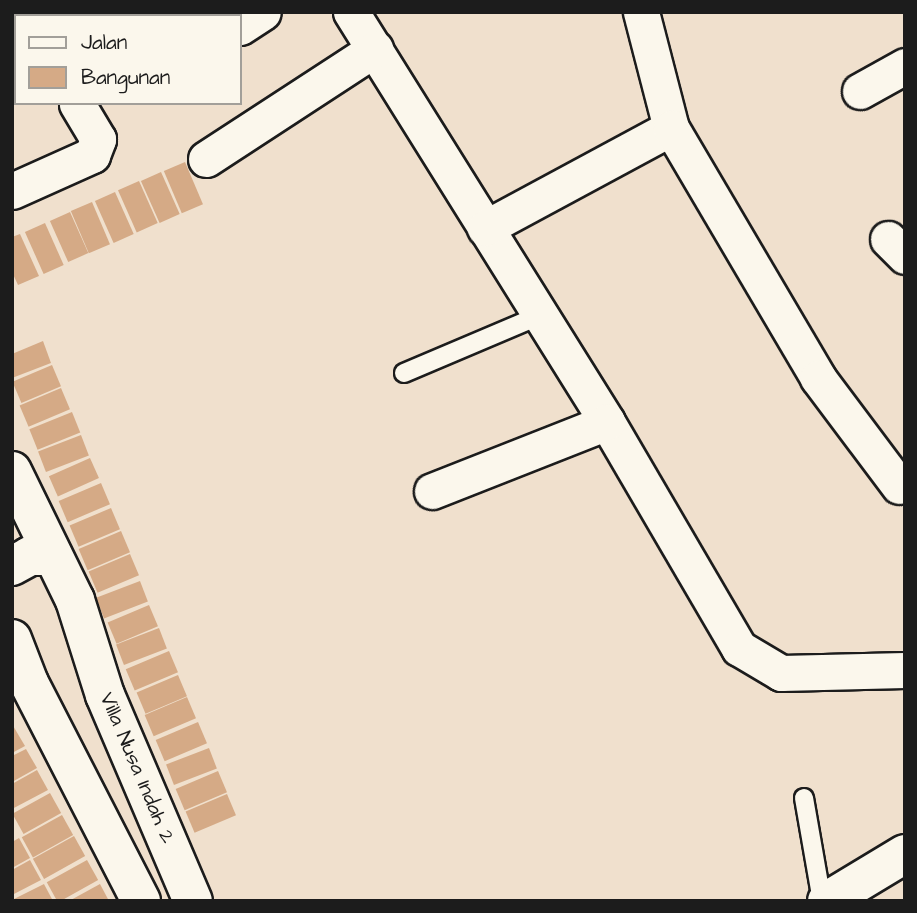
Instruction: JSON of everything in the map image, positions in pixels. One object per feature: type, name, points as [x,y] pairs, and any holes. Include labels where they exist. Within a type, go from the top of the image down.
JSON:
[{"type":"main road","name":"Villa Nusa Indah 2","points":[[12,471],[79,611],[105,695],[194,901]]},
{"type":"main road","points":[[12,566],[30,556],[53,556]]},
{"type":"main road","points":[[12,639],[29,683],[141,901]]},
{"type":"main road","points":[[44,708],[73,711],[105,695]]},
{"type":"main road","points":[[845,896],[905,854]]},
{"type":"street","points":[[242,26],[263,12]]},
{"type":"street","points":[[351,12],[537,316],[607,422],[739,648],[756,662],[781,674],[905,670]]},
{"type":"street","points":[[641,12],[671,128],[818,377],[899,486]]},
{"type":"street","points":[[206,159],[375,49]]},
{"type":"street","points":[[860,90],[905,66]]},
{"type":"street","points":[[12,191],[92,155],[97,139],[78,105]]},
{"type":"street","points":[[485,228],[671,128]]},
{"type":"street","points":[[432,491],[607,422]]},
{"type":"lane","points":[[404,373],[537,316]]},
{"type":"lane","points":[[804,798],[845,896]]},
{"type":"building","points":[[185,162],[203,204],[182,213],[164,171]]},
{"type":"building","points":[[161,172],[180,214],[160,223],[141,181]]},
{"type":"building","points":[[139,181],[158,223],[137,232],[118,190]]},
{"type":"building","points":[[115,192],[134,234],[114,243],[95,201]]},
{"type":"building","points":[[92,202],[110,244],[89,253],[71,211]]},
{"type":"building","points":[[70,212],[88,253],[68,262],[50,221]]},
{"type":"building","points":[[45,223],[64,265],[44,274],[25,232]]},
{"type":"building","points":[[20,234],[39,276],[18,285],[12,272],[12,237]]},
{"type":"building","points":[[43,341],[51,363],[12,378],[12,354]]},
{"type":"building","points":[[52,365],[61,386],[21,403],[12,382]]},
{"type":"building","points":[[61,388],[70,409],[29,427],[20,406]]},
{"type":"building","points":[[72,412],[80,432],[38,450],[29,429]]},
{"type":"building","points":[[81,435],[89,456],[46,472],[38,451]]},
{"type":"building","points":[[90,458],[99,478],[58,496],[49,476]]},
{"type":"building","points":[[101,483],[110,504],[68,522],[59,501]]},
{"type":"building","points":[[111,508],[120,529],[79,547],[70,526]]},
{"type":"building","points":[[121,531],[130,552],[88,570],[79,549]]},
{"type":"building","points":[[130,554],[139,575],[98,593],[89,572]]},
{"type":"building","points":[[140,581],[148,602],[104,618],[96,598]]},
{"type":"building","points":[[149,605],[158,626],[117,644],[108,623]]},
{"type":"building","points":[[159,628],[167,649],[124,665],[116,644]]},
{"type":"building","points":[[169,651],[178,672],[135,691],[126,669]]},
{"type":"building","points":[[178,675],[187,696],[146,714],[137,693]]},
{"type":"building","points":[[187,697],[196,718],[154,736],[145,715]]},
{"type":"building","points":[[198,722],[207,743],[165,761],[156,740]]},
{"type":"building","points":[[12,724],[25,746],[12,753]]},
{"type":"building","points":[[209,748],[217,769],[174,785],[166,764]]},
{"type":"building","points":[[26,749],[37,768],[12,782],[12,756]]},
{"type":"building","points":[[37,770],[48,790],[12,809],[12,784]]},
{"type":"building","points":[[218,771],[227,792],[185,810],[176,789]]},
{"type":"building","points":[[50,793],[61,813],[24,834],[12,814]]},
{"type":"building","points":[[227,794],[236,815],[195,833],[186,812]]},
{"type":"building","points":[[62,815],[73,835],[33,857],[22,837]]},
{"type":"building","points":[[74,836],[85,856],[44,879],[33,859]]},
{"type":"building","points":[[19,838],[30,858],[12,868],[12,842]]},
{"type":"building","points":[[30,860],[41,880],[12,895],[12,870]]},
{"type":"building","points":[[87,860],[98,880],[60,901],[57,901],[47,882]]},
{"type":"building","points":[[44,884],[53,901],[12,901],[12,900]]},
{"type":"building","points":[[100,884],[109,901],[69,901]]}]
